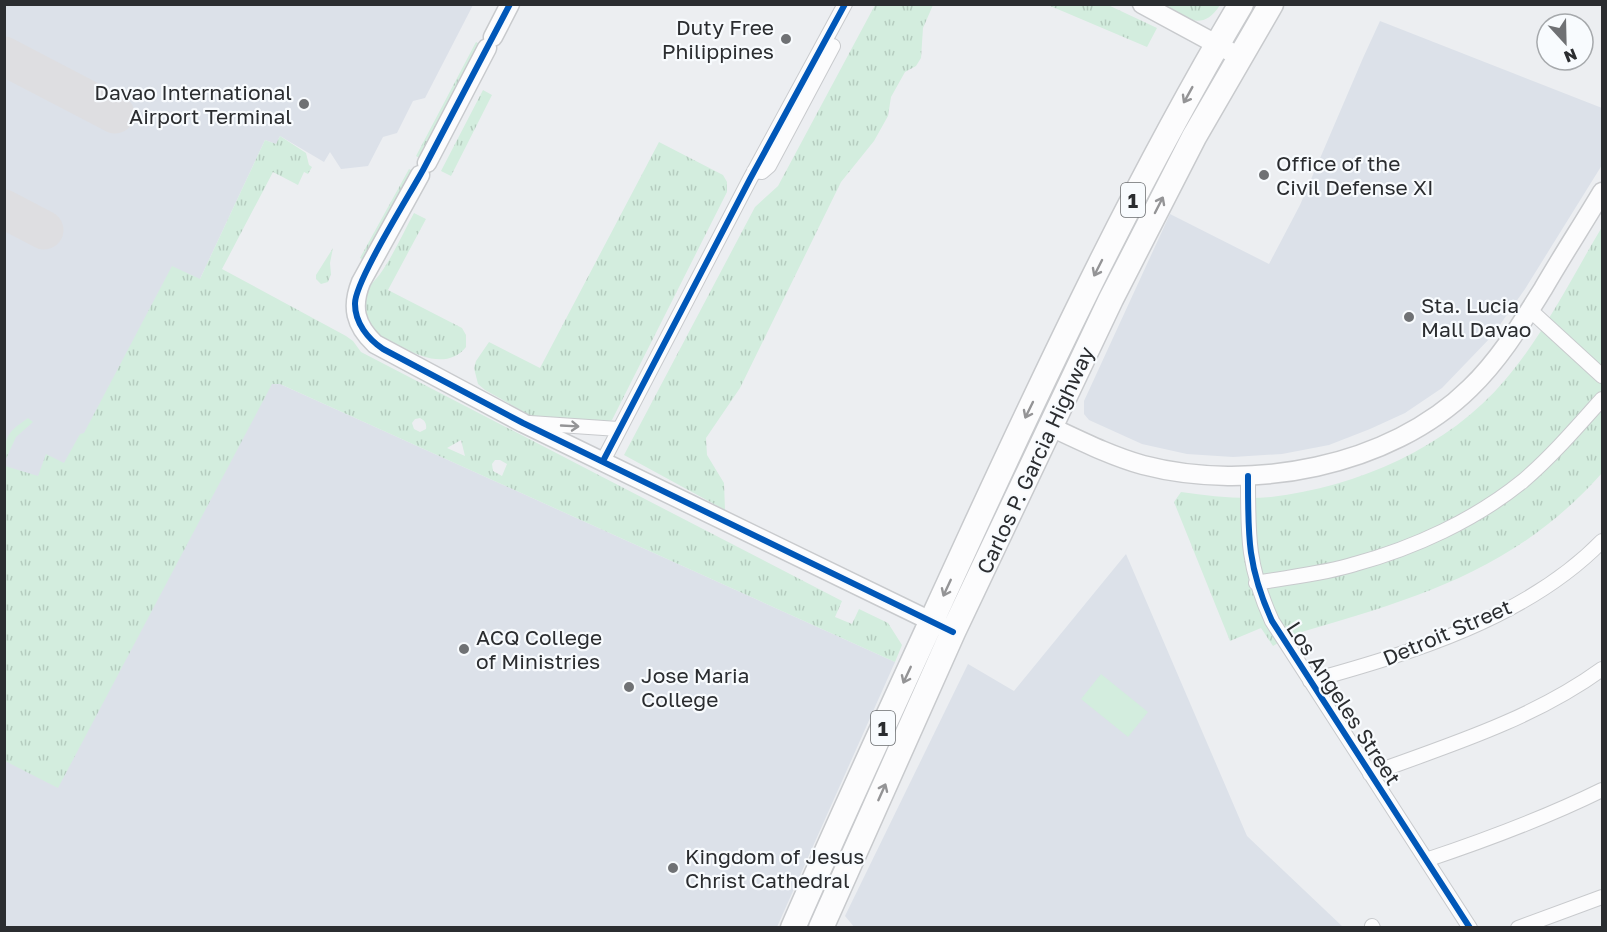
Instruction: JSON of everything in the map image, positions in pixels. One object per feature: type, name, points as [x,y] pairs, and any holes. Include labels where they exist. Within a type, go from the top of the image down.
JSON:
[{"type":"highway","name":"Carlos P. Garcia Highway","points":[[797,923],[931,621],[1027,414],[1088,288],[1172,126],[1241,4]]},
{"type":"highway","name":"Carlos P. Garcia Highway","points":[[826,925],[953,632],[1111,299],[1178,169],[1271,4]]},
{"type":"street","points":[[510,4],[424,169],[361,282],[355,304],[361,325],[369,338],[383,349],[523,423],[953,632]]},
{"type":"street","points":[[603,461],[754,171],[845,4]]},
{"type":"street","points":[[754,171],[762,172],[769,166],[856,4]]},
{"type":"street","points":[[1142,4],[1240,57]]},
{"type":"street","points":[[1051,427],[1143,465],[1196,474],[1248,476],[1283,473],[1334,463],[1359,454],[1417,428],[1443,411],[1470,388],[1492,364],[1530,310],[1602,192]]},
{"type":"street","points":[[1530,310],[1602,376]]},
{"type":"street","points":[[1256,583],[1354,565],[1396,551],[1460,522],[1521,482],[1545,461],[1602,399]]},
{"type":"street","points":[[523,423],[618,429]]},
{"type":"street","name":"Los Angeles Street","points":[[1248,476],[1249,551],[1256,583],[1272,621],[1470,927]]},
{"type":"street","name":"Detroit Street","points":[[1310,681],[1402,653],[1453,634],[1510,607],[1559,578],[1602,541]]},
{"type":"street","points":[[1370,774],[1491,729],[1545,704],[1602,669]]},
{"type":"street","points":[[1426,860],[1504,833],[1602,790]]},
{"type":"street","points":[[1518,927],[1602,897]]},
{"type":"street","points":[[797,923],[826,925]]},
{"type":"shaded area","points":[[4,5],[473,5],[425,98],[413,101],[397,133],[383,137],[368,166],[341,169],[330,152],[324,162],[280,136],[276,144],[265,140],[200,279],[272,384],[280,384],[895,662],[777,927],[5,927]]},
{"type":"shaded area","points":[[1380,21],[1602,108],[1602,165],[1525,289],[1492,336],[1442,388],[1405,413],[1329,445],[1282,454],[1233,457],[1187,454],[1142,444],[1089,420],[1084,414],[1084,401],[1170,214],[1269,264],[1300,205]]},
{"type":"shaded area","points":[[1126,554],[1247,836],[1343,927],[855,928],[845,916],[968,664],[1014,691]]},
{"type":"green space","points":[[875,5],[933,5],[923,28],[921,58],[916,66],[905,72],[891,97],[888,116],[874,141],[841,182],[740,388],[706,438],[707,455],[724,483],[725,510],[624,455],[755,207],[778,186]]},
{"type":"green space","points":[[1048,5],[1108,5],[1157,28],[1147,47]]},
{"type":"green space","points":[[1160,5],[1220,5],[1213,14],[1199,21],[1184,17]]},
{"type":"green space","points":[[476,42],[483,46],[422,160],[416,156]]},
{"type":"green space","points":[[483,90],[492,95],[451,176],[441,171]]},
{"type":"green space","points":[[280,136],[306,153],[309,165],[312,167],[308,174],[304,172],[298,185],[273,172],[222,269],[346,336],[361,352],[842,601],[835,617],[852,624],[859,609],[888,623],[902,645],[895,662],[280,384],[272,384],[58,788],[5,761],[5,466],[38,476],[46,454],[64,463],[80,434],[84,433],[172,266],[200,279],[265,140],[276,144]],"holes":[[[420,418],[425,422],[426,427],[420,432],[414,429],[412,423],[415,419]],[[461,440],[465,456],[447,448]],[[495,460],[507,464],[502,476],[493,471],[492,464]]]},
{"type":"green space","points":[[659,142],[723,175],[727,182],[727,192],[612,420],[535,418],[485,390],[478,384],[474,368],[489,342],[540,368]]},
{"type":"green space","points":[[409,169],[414,172],[366,261],[360,258]]},
{"type":"green space","points":[[414,213],[426,219],[388,290],[462,328],[466,335],[466,347],[452,357],[444,359],[428,358],[387,341],[373,328],[365,310],[364,301],[368,290],[389,260]]},
{"type":"green space","points":[[1602,227],[1602,473],[1568,507],[1534,535],[1460,578],[1380,608],[1292,635],[1273,646],[1261,628],[1230,641],[1174,502],[1181,492],[1248,498],[1303,492],[1368,473],[1429,444],[1482,404],[1519,363]]},
{"type":"green space","points":[[333,248],[330,263],[331,274],[328,282],[321,284],[316,279],[316,275]]},
{"type":"green space","points":[[28,418],[33,422],[16,437],[5,461],[5,446],[9,435]]},
{"type":"green space","points":[[1101,674],[1148,712],[1128,737],[1081,699]]},
{"type":"taxiway","points":[[4,56],[115,114]]},
{"type":"taxiway","points":[[4,209],[44,230]]},
{"type":"cycle path","points":[[510,4],[423,170],[363,278],[355,304],[357,318],[363,330],[383,349],[523,423],[953,632]]},
{"type":"cycle path","points":[[603,461],[750,179],[845,4]]},
{"type":"cycle path","points":[[1248,476],[1248,516],[1253,567],[1272,621],[1470,928]]},
{"type":"place","name":"Duty Free Philippines","points":[[786,39]]},
{"type":"place","name":"Davao International Airport Terminal","points":[[304,104]]},
{"type":"place","name":"Office of the Civil Defense XI","points":[[1264,175]]},
{"type":"place","name":"Sta. Lucia Mall Davao","points":[[1409,317]]},
{"type":"place","name":"ACQ College of Ministries","points":[[464,649]]},
{"type":"place","name":"Jose Maria College","points":[[629,687]]},
{"type":"place","name":"Kingdom of Jesus Christ Cathedral","points":[[673,868]]}]
